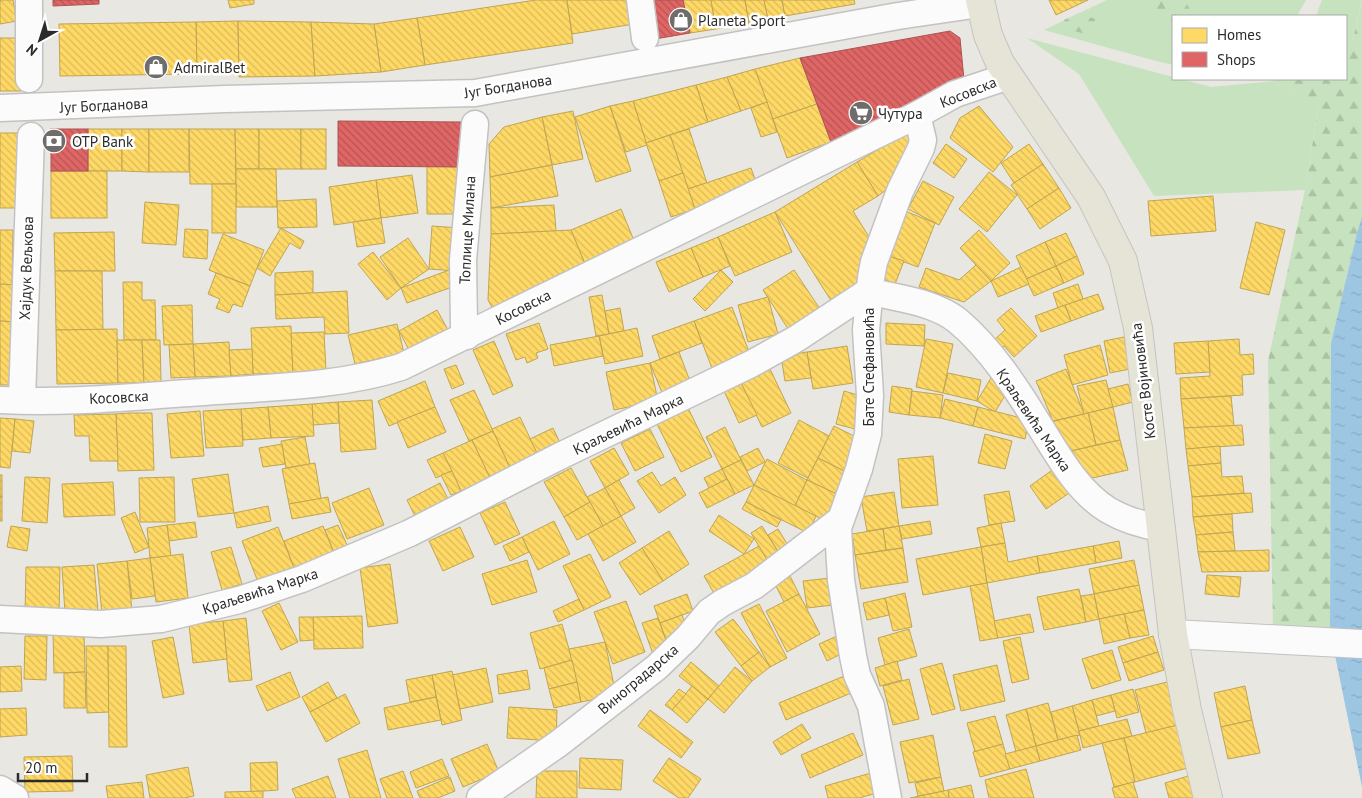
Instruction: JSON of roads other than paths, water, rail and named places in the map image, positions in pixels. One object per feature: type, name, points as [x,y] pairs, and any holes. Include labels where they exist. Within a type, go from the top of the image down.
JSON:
[{"type":"main road","name":"Косте Војиновића","points":[[980,2],[988,35],[1000,63],[1091,198],[1123,261],[1138,328],[1173,634],[1187,710],[1208,798]]},
{"type":"street","points":[[29,0],[29,79]]},
{"type":"street","points":[[640,0],[645,38]]},
{"type":"street","name":"Југ Богданова","points":[[0,108],[224,99],[475,93],[980,2]]},
{"type":"street","name":"Косовска","points":[[11,400],[166,394],[343,381],[383,373],[401,367],[467,336],[553,292],[917,116],[955,94],[1009,76]]},
{"type":"street","name":"Бате Стефановића","points":[[888,798],[871,706],[857,675],[853,656],[840,565],[838,528],[859,469],[868,434],[870,395],[866,330],[869,291],[874,262],[900,191],[922,148],[923,140],[917,116]]},
{"type":"street","name":"Топлице Милана","points":[[467,336],[464,327],[463,260],[475,124]]},
{"type":"street","name":"Хајдук Вељкова","points":[[11,400],[31,136]]},
{"type":"street","name":"Краљевића Марка","points":[[0,619],[88,624],[146,621],[212,608],[294,582],[410,533],[550,461],[752,364],[796,339],[869,291],[916,302],[945,313],[957,321],[980,344],[1006,377],[1077,482],[1106,509],[1141,525],[1161,528]]},
{"type":"street","name":"Виноградарска","points":[[480,798],[558,744],[658,667],[688,637],[709,612],[754,586],[840,520]]},
{"type":"street","points":[[1173,634],[1362,644]]},
{"type":"street","points":[[0,789],[15,798]]},
{"type":"water","points":[[1362,217],[1362,787],[1330,631],[1331,343]]},
{"type":"place","name":"Planeta Sport","points":[[681,20]]},
{"type":"place","name":"AdmiralBet","points":[[156,67]]},
{"type":"place","name":"Чутура","points":[[861,113]]},
{"type":"place","name":"OTP Bank","points":[[54,141]]}]
